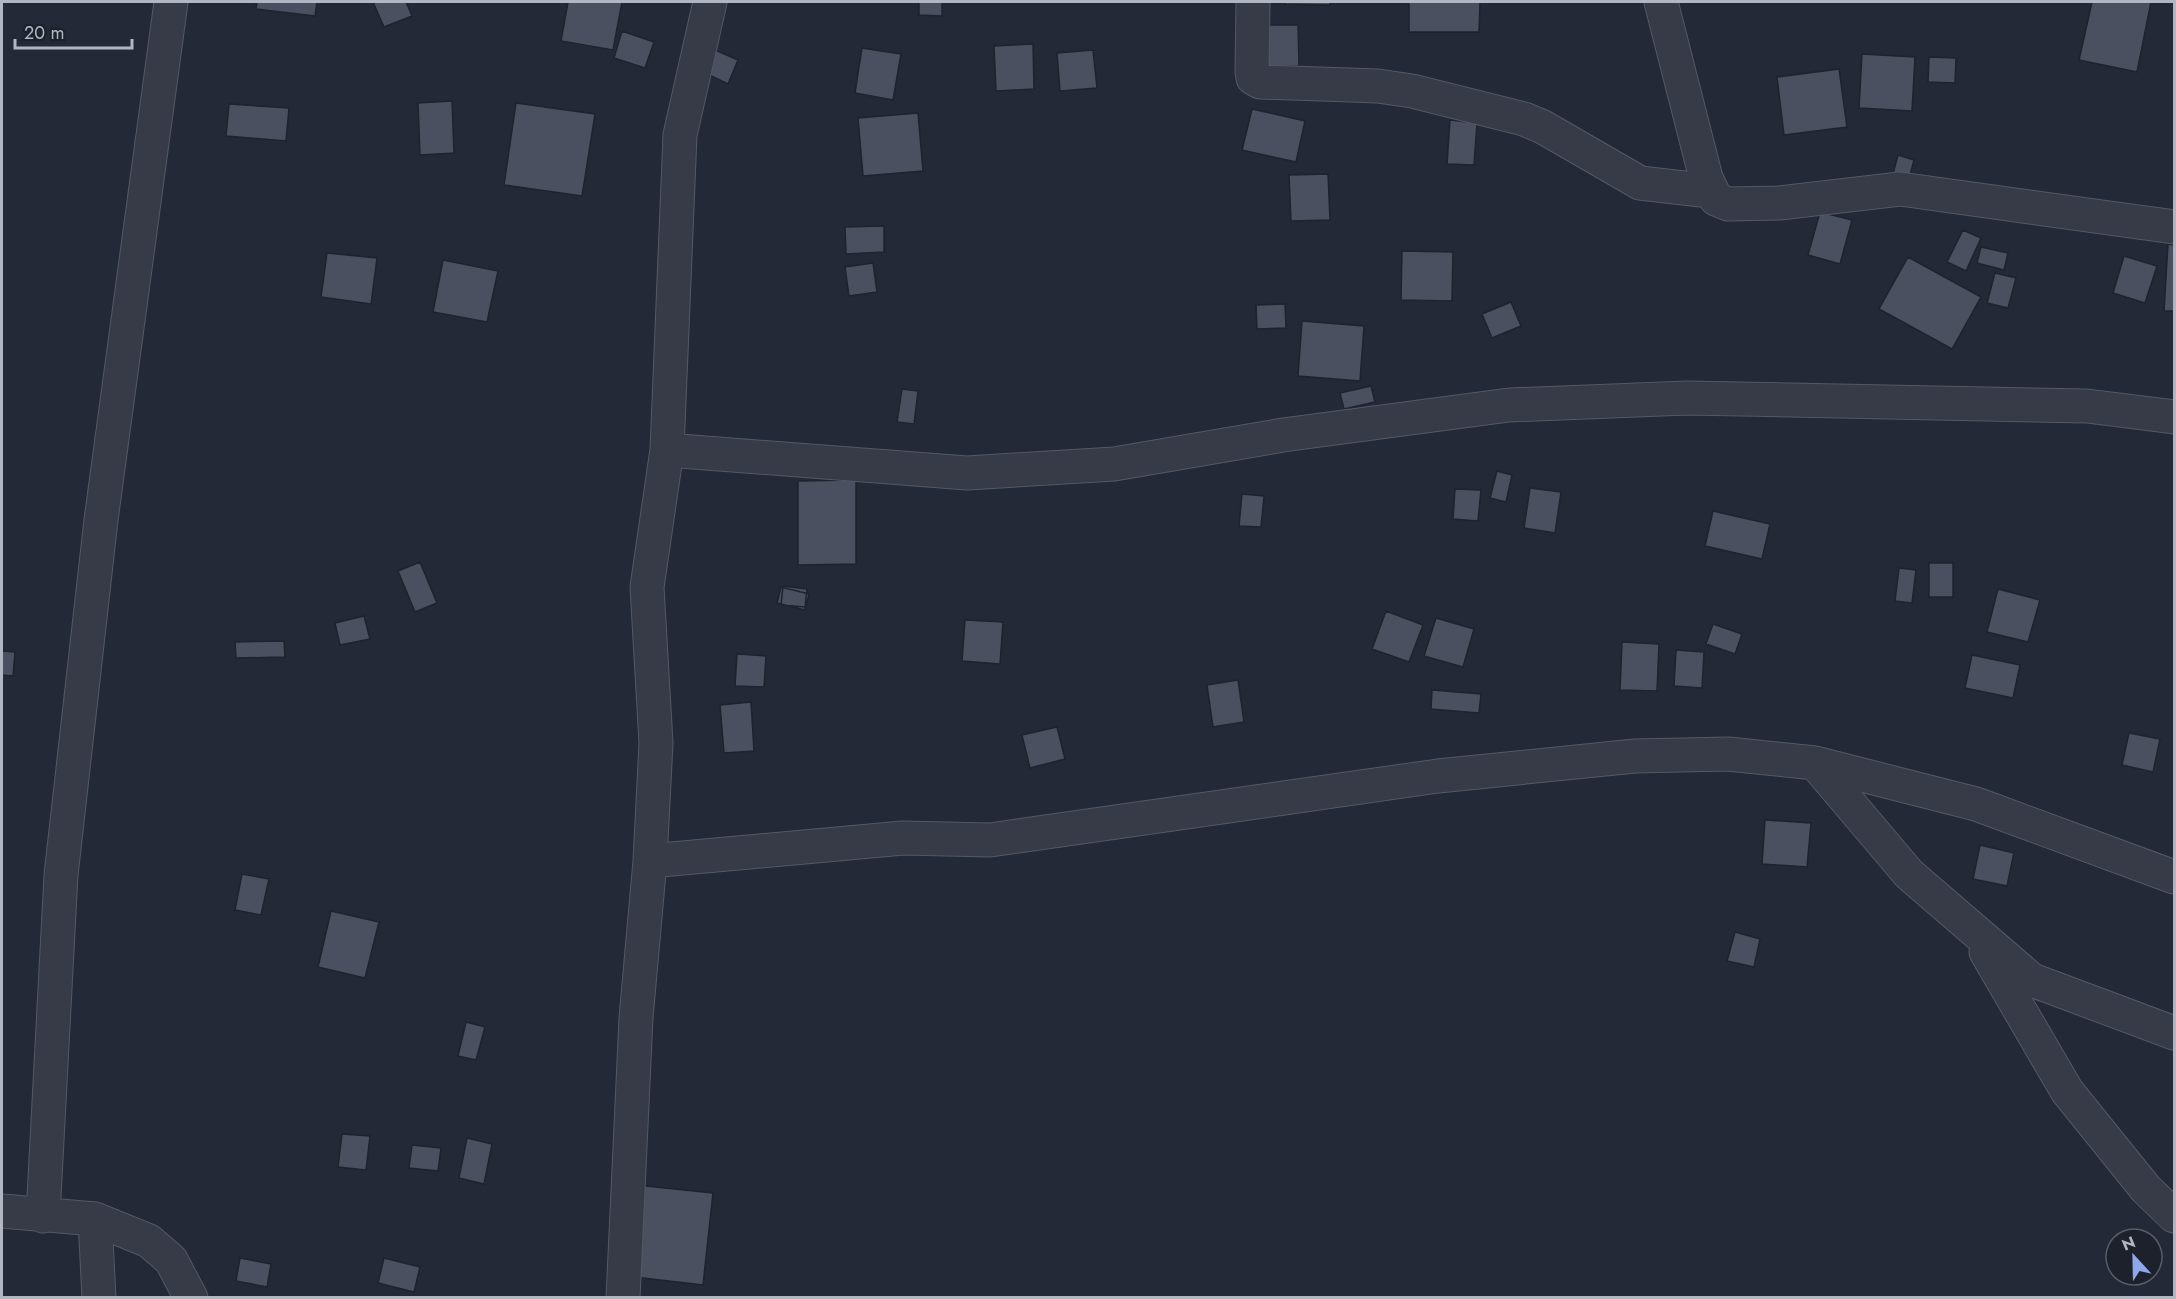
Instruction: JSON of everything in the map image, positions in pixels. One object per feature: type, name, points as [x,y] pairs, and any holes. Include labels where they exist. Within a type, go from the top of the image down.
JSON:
[{"type":"street","points":[[43,1216],[60,875],[101,520],[171,2]]},
{"type":"street","points":[[623,1298],[636,1018],[650,861],[656,743],[647,586],[666,450],[680,135],[710,2]]},
{"type":"street","points":[[1252,2],[1252,72],[1253,78],[1260,82],[1378,86],[1412,91],[1524,119],[1640,183],[1710,191]]},
{"type":"street","points":[[1661,2],[1710,191],[1716,199],[1728,204],[1779,203],[1900,189],[2175,227]]},
{"type":"street","points":[[666,450],[966,473],[1114,464],[1283,435],[1509,405],[1687,398],[2086,406],[2175,417]]},
{"type":"street","points":[[650,861],[903,838],[990,840],[1437,776],[1635,756],[1728,754],[1815,763],[1976,804],[2175,877]]},
{"type":"street","points":[[1815,763],[1909,874],[2032,980],[2175,1033]]},
{"type":"street","points":[[1973,929],[2067,1091],[2146,1189],[2175,1216]]},
{"type":"street","points":[[2,1212],[95,1219],[149,1241],[171,1260],[191,1298]]},
{"type":"street","points":[[95,1219],[99,1298]]},
{"type":"building","points":[[257,2],[317,2],[315,16],[256,9]]},
{"type":"building","points":[[373,2],[406,2],[412,16],[384,27]]},
{"type":"building","points":[[568,2],[622,2],[613,50],[561,41]]},
{"type":"building","points":[[919,2],[942,2],[942,16],[919,15]]},
{"type":"building","points":[[1285,2],[1330,2],[1330,5],[1285,4]]},
{"type":"building","points":[[1409,2],[1480,2],[1479,32],[1409,32]]},
{"type":"building","points":[[2092,2],[2151,2],[2137,72],[2079,60]]},
{"type":"building","points":[[1257,25],[1298,25],[1299,66],[1258,67]]},
{"type":"building","points":[[622,31],[654,42],[645,68],[614,58]]},
{"type":"building","points":[[1033,44],[1034,89],[996,91],[994,46]]},
{"type":"building","points":[[862,48],[901,54],[893,100],[855,93]]},
{"type":"building","points":[[713,49],[738,60],[728,84],[703,72]]},
{"type":"building","points":[[1093,50],[1097,88],[1060,91],[1057,53]]},
{"type":"building","points":[[1862,54],[1915,57],[1912,111],[1859,108]]},
{"type":"building","points":[[1929,57],[1956,58],[1955,83],[1928,82]]},
{"type":"building","points":[[1839,69],[1847,127],[1784,135],[1777,77]]},
{"type":"building","points":[[452,101],[454,153],[420,155],[418,103]]},
{"type":"building","points":[[516,103],[595,114],[582,196],[504,185]]},
{"type":"building","points":[[229,104],[289,108],[286,141],[226,136]]},
{"type":"building","points":[[1252,109],[1305,121],[1296,162],[1242,150]]},
{"type":"building","points":[[918,113],[923,171],[863,176],[858,118]]},
{"type":"building","points":[[1450,120],[1477,123],[1474,165],[1447,164]]},
{"type":"building","points":[[1898,155],[1914,160],[1906,190],[1890,185]]},
{"type":"building","points":[[1328,174],[1330,220],[1291,221],[1289,175]]},
{"type":"building","points":[[1820,212],[1852,220],[1840,264],[1808,255]]},
{"type":"building","points":[[884,226],[884,252],[846,254],[845,227]]},
{"type":"building","points":[[1963,230],[1981,238],[1966,271],[1947,262]]},
{"type":"building","points":[[2168,244],[2174,245],[2174,311],[2164,311]]},
{"type":"building","points":[[1981,247],[2008,253],[2004,270],[1977,263]]},
{"type":"building","points":[[1402,251],[1453,252],[1452,301],[1401,300]]},
{"type":"building","points":[[327,253],[377,258],[371,304],[321,297]]},
{"type":"building","points":[[2124,256],[2157,266],[2145,303],[2113,293]]},
{"type":"building","points":[[1908,257],[1981,297],[1952,349],[1879,309]]},
{"type":"building","points":[[443,260],[498,271],[487,322],[433,312]]},
{"type":"building","points":[[873,263],[877,292],[849,296],[845,267]]},
{"type":"building","points":[[1995,273],[2016,278],[2008,308],[1987,303]]},
{"type":"building","points":[[1511,302],[1521,326],[1492,338],[1482,314]]},
{"type":"building","points":[[1285,304],[1286,328],[1257,329],[1256,305]]},
{"type":"building","points":[[1302,321],[1364,326],[1360,381],[1298,376]]},
{"type":"building","points":[[1371,386],[1375,402],[1344,409],[1340,393]]},
{"type":"building","points":[[902,389],[918,391],[914,424],[897,422]]},
{"type":"building","points":[[1497,471],[1512,475],[1506,502],[1490,498]]},
{"type":"building","points":[[856,480],[856,564],[798,565],[798,481]]},
{"type":"building","points":[[1530,488],[1561,492],[1555,533],[1524,528]]},
{"type":"building","points":[[1455,489],[1481,490],[1478,521],[1453,519]]},
{"type":"building","points":[[1242,494],[1264,496],[1261,527],[1239,526]]},
{"type":"building","points":[[1713,511],[1770,524],[1762,559],[1705,546]]},
{"type":"building","points":[[420,562],[437,603],[415,612],[398,571]]},
{"type":"building","points":[[1929,563],[1953,563],[1953,597],[1929,597]]},
{"type":"building","points":[[1899,568],[1916,570],[1912,603],[1895,601]]},
{"type":"building","points":[[783,586],[807,589],[805,607],[781,605]]},
{"type":"building","points":[[781,587],[809,594],[805,610],[777,603]]},
{"type":"building","points":[[1998,589],[2040,600],[2028,642],[1987,632]]},
{"type":"building","points":[[1386,611],[1423,625],[1409,662],[1372,649]]},
{"type":"building","points":[[364,616],[370,639],[340,645],[335,623]]},
{"type":"building","points":[[1436,618],[1474,629],[1463,667],[1424,656]]},
{"type":"building","points":[[965,620],[1003,622],[1000,664],[962,661]]},
{"type":"building","points":[[1713,624],[1742,634],[1735,654],[1706,644]]},
{"type":"building","points":[[284,641],[285,657],[236,658],[235,642]]},
{"type":"building","points":[[1622,642],[1659,644],[1657,691],[1620,690]]},
{"type":"building","points":[[1676,650],[1704,652],[1702,688],[1674,686]]},
{"type":"building","points":[[2,651],[15,652],[13,676],[2,675]]},
{"type":"building","points":[[737,654],[766,656],[764,687],[735,686]]},
{"type":"building","points":[[1972,655],[2020,665],[2013,698],[1965,688]]},
{"type":"building","points":[[1238,680],[1244,722],[1213,727],[1207,685]]},
{"type":"building","points":[[1432,690],[1481,694],[1479,713],[1431,709]]},
{"type":"building","points":[[751,702],[754,751],[724,753],[720,705]]},
{"type":"building","points":[[1057,727],[1065,759],[1030,768],[1022,735]]},
{"type":"building","points":[[2129,733],[2160,739],[2153,772],[2122,765]]},
{"type":"building","points":[[1765,820],[1811,823],[1807,867],[1762,864]]},
{"type":"building","points":[[1980,845],[2014,853],[2007,886],[1973,879]]},
{"type":"building","points":[[242,874],[269,879],[261,915],[235,910]]},
{"type":"building","points":[[331,911],[379,922],[365,978],[318,967]]},
{"type":"building","points":[[1735,932],[1760,939],[1754,967],[1727,961]]},
{"type":"building","points":[[466,1022],[485,1027],[476,1060],[458,1056]]},
{"type":"building","points":[[342,1134],[370,1136],[366,1170],[338,1167]]},
{"type":"building","points":[[467,1138],[492,1144],[484,1184],[459,1178]]},
{"type":"building","points":[[412,1145],[441,1148],[438,1171],[409,1168]]},
{"type":"building","points":[[636,1185],[713,1193],[703,1285],[626,1276]]},
{"type":"building","points":[[240,1258],[271,1264],[267,1287],[236,1281]]},
{"type":"building","points":[[384,1258],[420,1267],[414,1292],[378,1283]]}]
